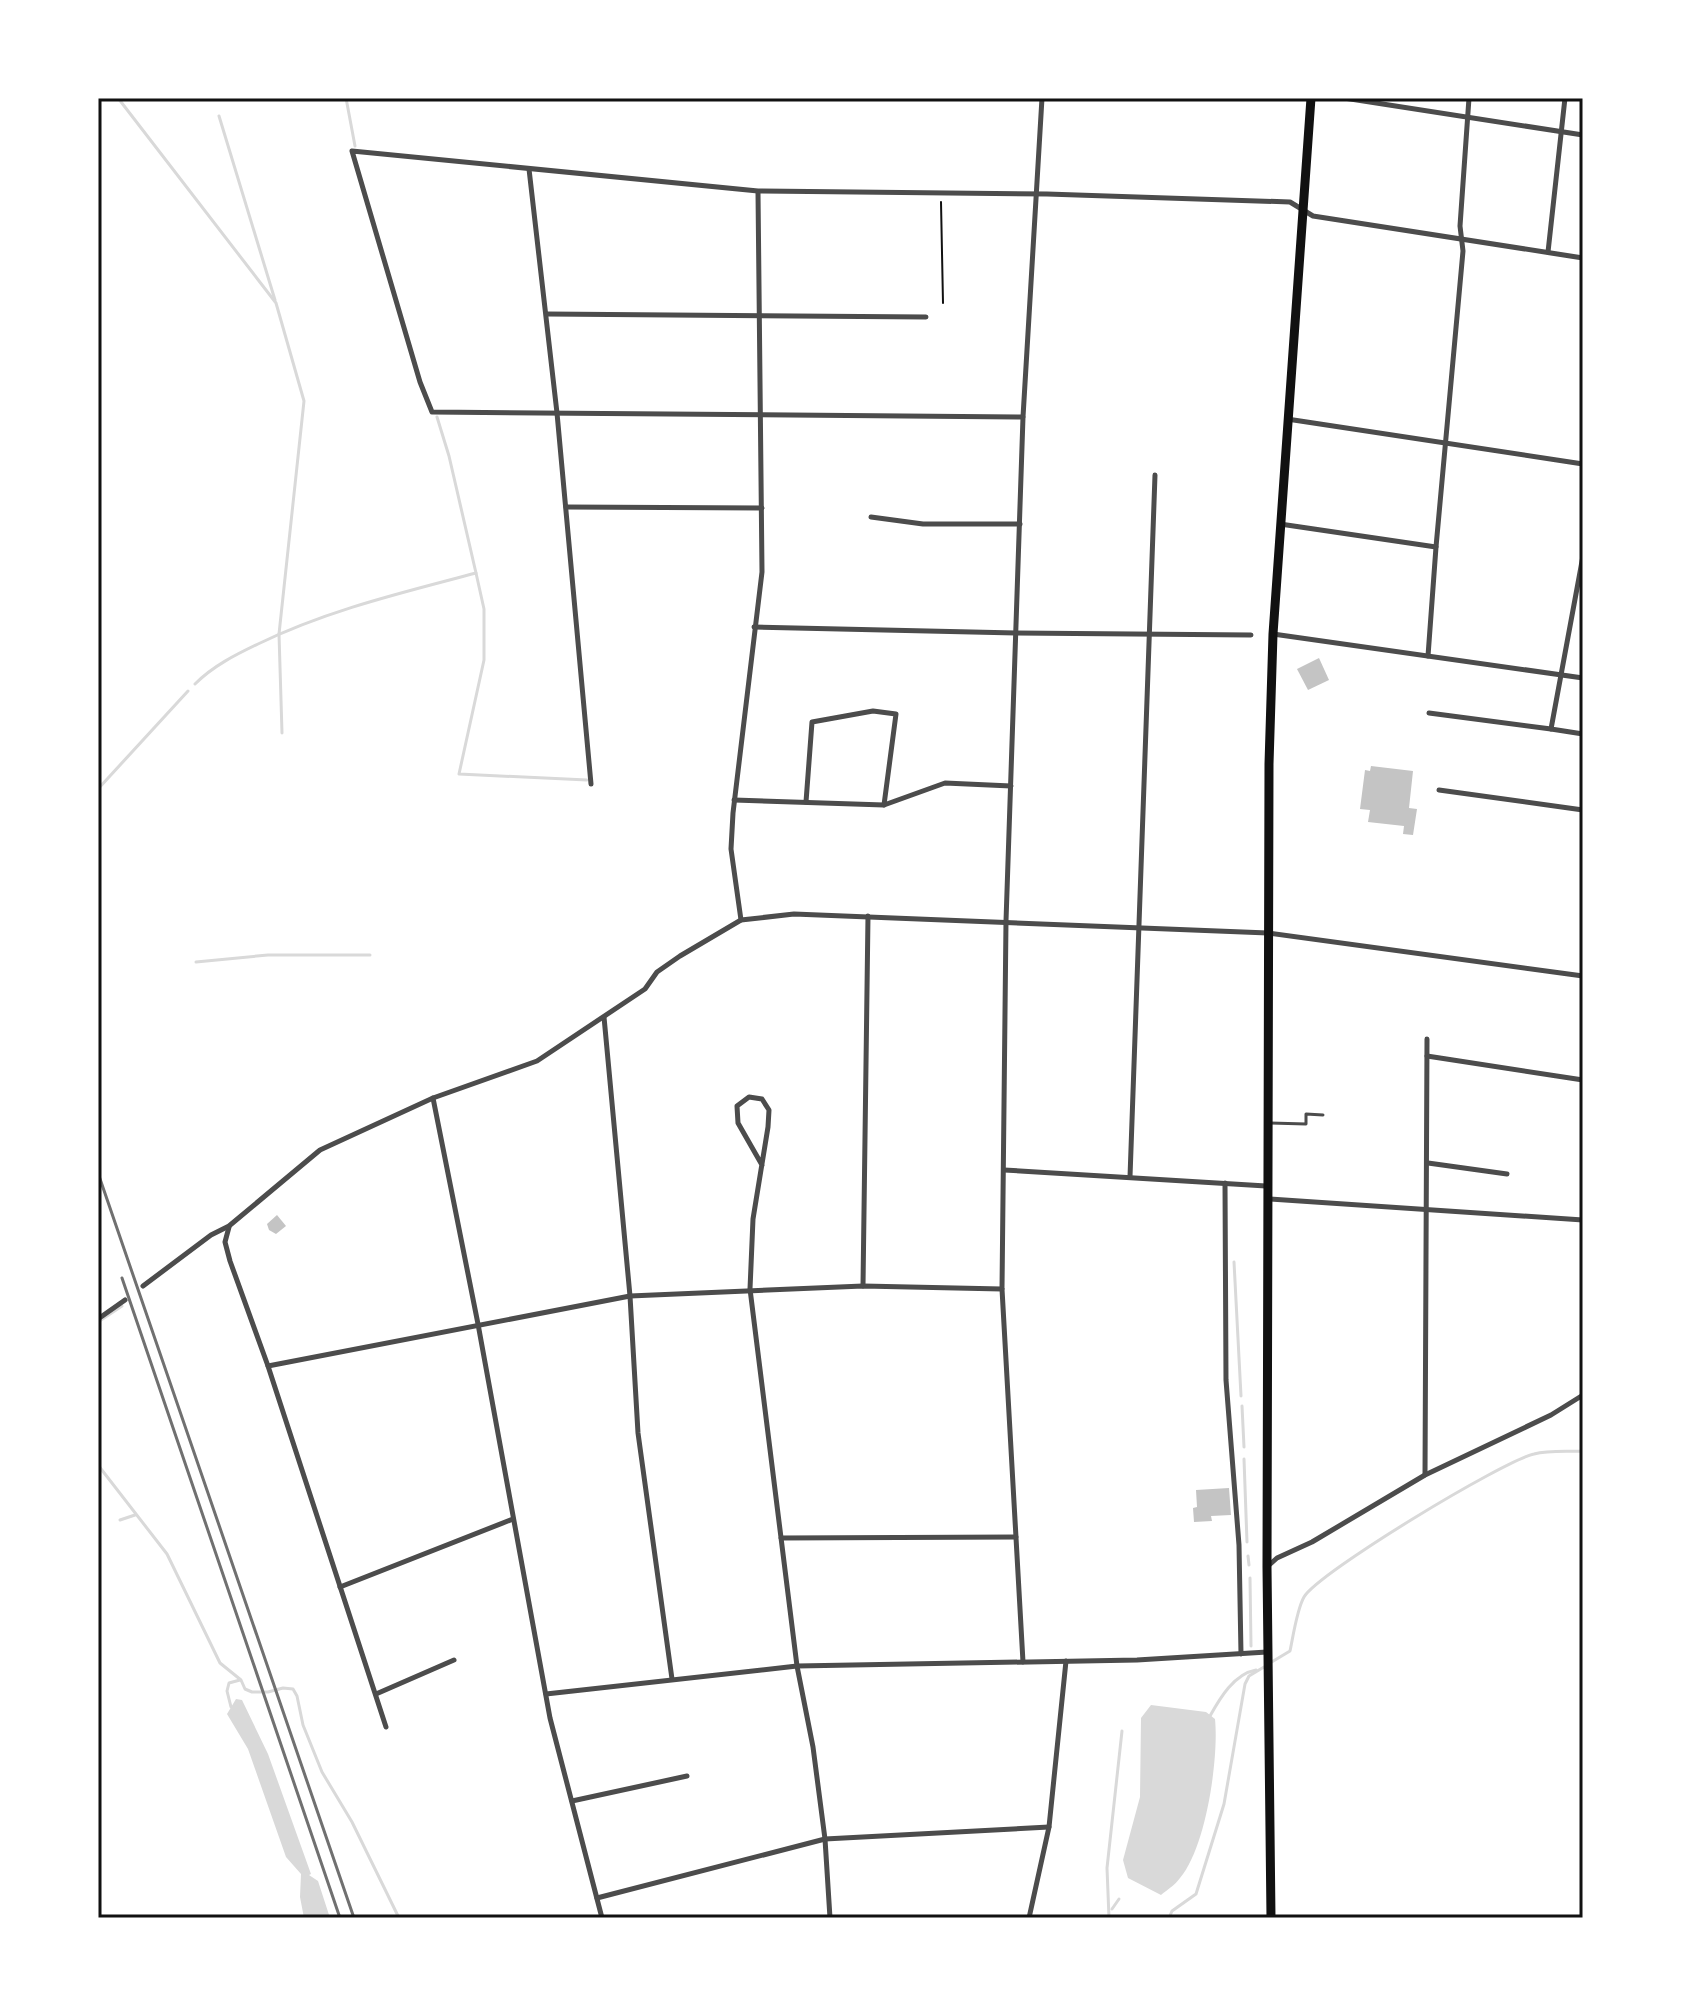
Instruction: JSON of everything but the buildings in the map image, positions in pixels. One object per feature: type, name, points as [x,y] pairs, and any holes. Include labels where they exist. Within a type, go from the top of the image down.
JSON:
[{"type":"main road","points":[[1271,1918],[1266,1186],[1273,634],[1311,98]]},
{"type":"street","points":[[1023,1662],[1002,1289],[1006,921],[1023,417],[1042,98]]},
{"type":"street","points":[[1344,98],[1583,135]]},
{"type":"street","points":[[1428,656],[1463,251],[1460,239],[1469,98]]},
{"type":"street","points":[[1548,252],[1565,98]]},
{"type":"street","points":[[1023,417],[432,412],[420,382],[352,151],[758,191],[1035,194],[1290,202],[1313,216],[1583,258]]},
{"type":"street","points":[[529,169],[557,413],[591,784]]},
{"type":"street","points":[[741,920],[731,849],[734,800],[762,572],[758,191]]},
{"type":"street","points":[[547,314],[926,317]]},
{"type":"street","points":[[1286,419],[1583,464]]},
{"type":"street","points":[[1130,1177],[1155,475]]},
{"type":"street","points":[[566,507],[762,508]]},
{"type":"street","points":[[871,517],[923,524],[1020,524]]},
{"type":"street","points":[[1280,524],[1436,547]]},
{"type":"street","points":[[1551,729],[1583,556]]},
{"type":"street","points":[[754,627],[1251,635]]},
{"type":"street","points":[[1273,634],[1583,678]]},
{"type":"street","points":[[806,802],[812,722],[873,711],[896,714],[884,805]]},
{"type":"street","points":[[1429,713],[1583,734]]},
{"type":"street","points":[[734,800],[884,805],[945,783],[1011,786]]},
{"type":"street","points":[[1439,790],[1583,810]]},
{"type":"street","points":[[143,1286],[211,1235],[229,1226],[320,1150],[433,1098],[537,1061],[645,989],[657,972],[741,920],[794,914],[1268,933],[1583,976]]},
{"type":"street","points":[[863,1286],[868,916]]},
{"type":"street","points":[[604,1017],[630,1296],[638,1433],[672,1679]]},
{"type":"street","points":[[1425,1475],[1427,1039]]},
{"type":"street","points":[[1427,1056],[1583,1080]]},
{"type":"street","points":[[762,1165],[736,1119],[737,1106],[749,1097],[762,1099],[769,1110],[762,1165],[753,1219],[750,1289],[797,1666],[813,1747],[825,1839],[830,1918]]},
{"type":"street","points":[[433,1098],[546,1694],[602,1918]]},
{"type":"street","points":[[1428,1163],[1507,1174]]},
{"type":"street","points":[[1004,1170],[1266,1186]]},
{"type":"street","points":[[1225,1183],[1226,1380],[1239,1545],[1241,1654]]},
{"type":"street","points":[[1266,1199],[1583,1220]]},
{"type":"street","points":[[229,1226],[225,1242],[386,1727]]},
{"type":"street","points":[[268,1366],[630,1296],[863,1286],[1002,1289]]},
{"type":"street","points":[[98,1319],[125,1300]]},
{"type":"street","points":[[1267,1567],[1277,1558],[1312,1542],[1425,1475],[1551,1415],[1583,1395]]},
{"type":"street","points":[[340,1587],[513,1519]]},
{"type":"street","points":[[781,1538],[1016,1537]]},
{"type":"street","points":[[546,1694],[797,1666],[1066,1661],[1267,1652]]},
{"type":"street","points":[[376,1694],[454,1660]]},
{"type":"street","points":[[1029,1918],[1049,1827],[1066,1661]]},
{"type":"street","points":[[572,1801],[687,1776]]},
{"type":"street","points":[[597,1898],[825,1839],[1049,1827]]},
{"type":"lane","points":[[1267,1123],[1306,1124],[1306,1114],[1323,1115]]},
{"type":"path","points":[[941,193],[943,303]]},
{"type":"shaded area","points":[[236,1699],[242,1700],[268,1754],[309,1875],[318,1881],[330,1918],[304,1918],[300,1897],[301,1874],[286,1857],[248,1749],[227,1714]]},
{"type":"shaded area","points":[[1151,1705],[1206,1712],[1215,1719],[1216,1736],[1213,1779],[1197,1846],[1178,1881],[1161,1895],[1128,1878],[1123,1860],[1140,1797],[1141,1718]]},
{"type":"waterway","points":[[118,98],[276,303],[304,401],[279,634],[282,733]]},
{"type":"waterway","points":[[346,98],[355,146]]},
{"type":"waterway","points":[[219,116],[275,300]]},
{"type":"waterway","points":[[195,684],[233,657],[311,621],[476,573],[437,417]]},
{"type":"waterway","points":[[476,573],[484,609],[484,660],[459,774],[587,780]]},
{"type":"waterway","points":[[98,789],[188,691]]},
{"type":"waterway","points":[[196,962],[268,955],[370,955]]},
{"type":"waterway","points":[[1234,1262],[1241,1396]]},
{"type":"waterway","points":[[98,1322],[122,1306]]},
{"type":"waterway","points":[[1242,1406],[1244,1447]]},
{"type":"waterway","points":[[1270,1663],[1290,1651],[1304,1597],[1342,1565],[1413,1519],[1516,1461],[1540,1453],[1583,1451]]},
{"type":"waterway","points":[[1244,1459],[1247,1542]]},
{"type":"waterway","points":[[98,1465],[167,1554],[220,1663],[241,1680],[245,1689],[252,1692],[293,1689],[303,1725],[322,1772],[352,1822],[399,1918]]},
{"type":"waterway","points":[[120,1520],[135,1515]]},
{"type":"waterway","points":[[1248,1556],[1249,1565]]},
{"type":"waterway","points":[[1250,1578],[1251,1646]]},
{"type":"waterway","points":[[1169,1918],[1172,1911],[1196,1894],[1224,1804],[1245,1684],[1249,1676],[1264,1667]]},
{"type":"waterway","points":[[1210,1716],[1234,1682],[1256,1670]]},
{"type":"waterway","points":[[231,1707],[227,1691],[229,1683],[240,1680]]},
{"type":"waterway","points":[[1109,1918],[1107,1868],[1122,1731]]},
{"type":"waterway","points":[[1112,1909],[1119,1899]]},
{"type":"railway","points":[[98,1173],[354,1918]]},
{"type":"railway","points":[[122,1278],[340,1918]]}]
